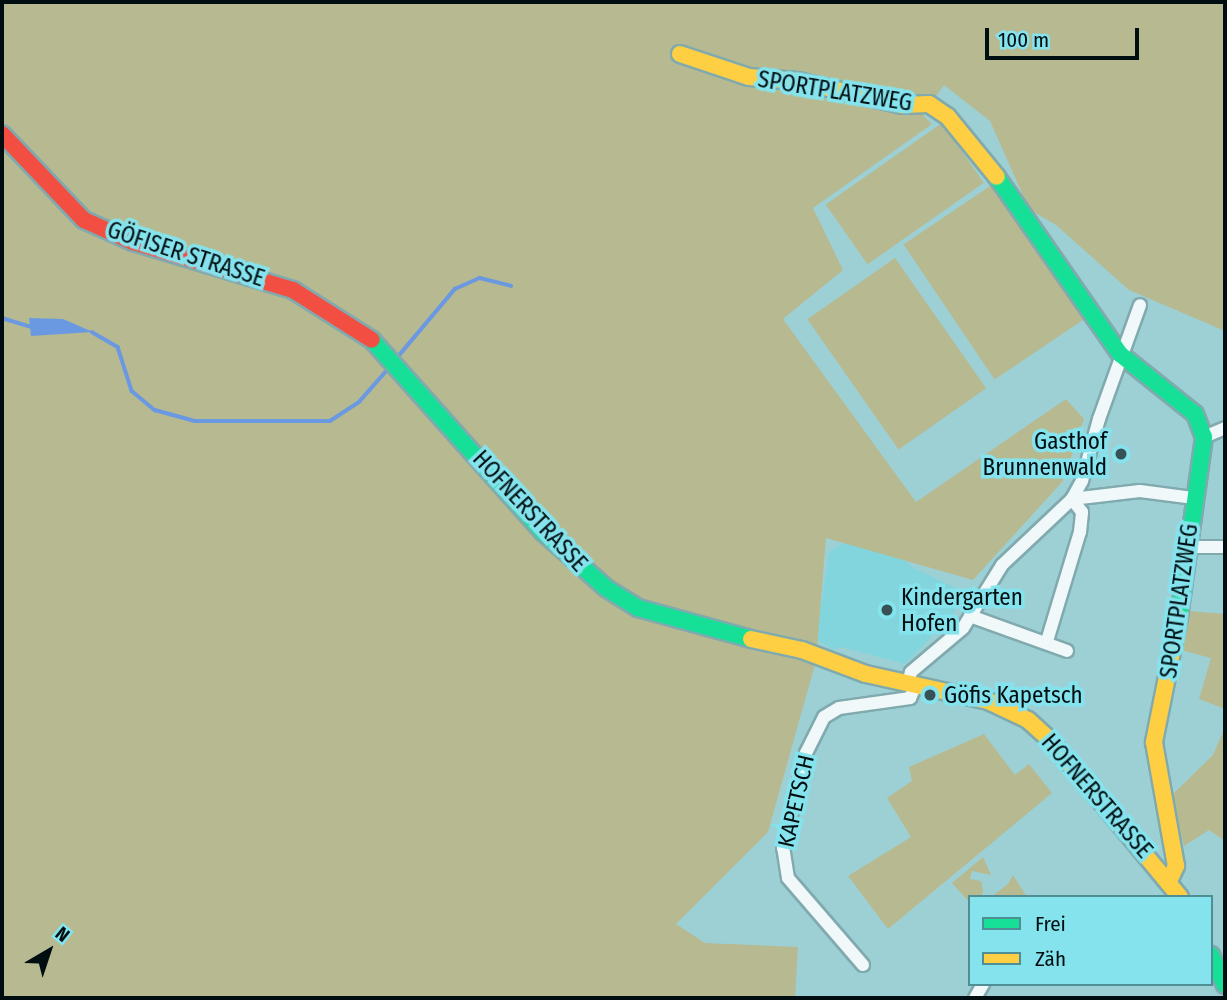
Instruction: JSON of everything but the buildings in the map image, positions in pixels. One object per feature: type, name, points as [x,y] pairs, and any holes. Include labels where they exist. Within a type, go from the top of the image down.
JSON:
[{"type":"main road","name":"SPORTPLATZWEG","points":[[680,54],[749,77],[798,81],[902,106],[929,104],[948,117],[998,178],[1120,354],[1184,402],[1199,421],[1204,437],[1193,498],[1189,547],[1173,656],[1154,742],[1176,866],[1169,881]]},
{"type":"main road","name":"GÖFISER STRASSE","points":[[2,134],[84,220],[133,242],[293,290],[364,331],[387,354]]},
{"type":"main road","name":"HOFNERSTRASSE","points":[[387,354],[543,532],[606,588],[671,621],[783,647],[817,664],[841,666],[988,701],[1028,720],[1179,895]]},
{"type":"main road","points":[[1213,959],[1225,985]]},
{"type":"street","points":[[912,684],[911,672],[952,640],[1002,565],[1072,499],[1083,481],[1120,354],[1140,304]]},
{"type":"street","points":[[1204,437],[1225,428]]},
{"type":"street","points":[[1072,499],[1140,491],[1193,498]]},
{"type":"street","points":[[1047,641],[1080,533],[1082,512],[1072,499]]},
{"type":"street","points":[[1189,547],[1225,547]]},
{"type":"street","points":[[970,616],[1068,650]]},
{"type":"street","name":"KAPETSCH","points":[[863,965],[792,884],[783,863],[783,848],[806,753],[824,717],[839,708],[910,698],[912,684]]},
{"type":"shaded area","points":[[29,318],[63,319],[93,332],[31,336]]},
{"type":"shaded area","name":"Kindergarten Hofen","points":[[866,542],[888,547],[914,568],[960,590],[962,597],[951,617],[905,664],[841,647],[833,650],[816,639],[829,552],[843,543]]},
{"type":"green space","points":[[2,2],[1225,2],[1225,331],[1129,290],[1056,225],[1029,209],[990,121],[944,85],[923,115],[932,124],[813,208],[843,270],[783,319],[916,502],[1066,399],[1084,419],[1063,481],[973,580],[826,538],[816,661],[768,832],[676,924],[705,943],[798,947],[795,998],[2,998]]},
{"type":"green space","points":[[942,123],[984,183],[868,264],[826,204]]},
{"type":"green space","points":[[993,184],[1084,319],[995,380],[903,244]]},
{"type":"green space","points":[[895,258],[986,388],[899,450],[807,319]]},
{"type":"green space","points":[[1189,611],[1225,614],[1225,709],[1199,699],[1211,658],[1181,650]]},
{"type":"green space","points":[[1225,727],[1225,841],[1209,830],[1184,846],[1171,796],[1213,755]]},
{"type":"green space","points":[[984,734],[1015,775],[1029,764],[1052,793],[888,929],[848,876],[911,837],[887,798],[912,781],[909,767]]},
{"type":"green space","points":[[983,857],[991,875],[972,871],[970,879],[981,881],[982,895],[968,895],[968,901],[952,883]]},
{"type":"green space","points":[[1013,875],[1026,895],[994,895],[1008,884]]},
{"type":"waterway","points":[[396,359],[455,289],[480,278],[511,286]]},
{"type":"waterway","points":[[2,318],[32,327]]},
{"type":"waterway","points":[[92,332],[118,347],[132,391],[155,410],[195,421],[330,421],[359,402],[389,368]]},
{"type":"traffic: fast","points":[[997,177],[1120,354],[1195,414],[1204,437],[1179,617]]},
{"type":"traffic: fast","points":[[372,340],[543,532],[606,588],[638,608],[751,639]]},
{"type":"traffic: fast","points":[[1213,959],[1225,985]]},
{"type":"traffic: slow","points":[[680,54],[749,77],[798,81],[902,105],[929,104],[948,117],[997,177]]},
{"type":"traffic: slow","points":[[1169,881],[1176,866],[1154,742],[1179,617]]},
{"type":"traffic: slow","points":[[751,639],[802,650],[866,674],[988,701],[1028,720],[1050,740],[1178,895]]},
{"type":"traffic: jam","points":[[2,134],[84,220],[133,242],[293,290],[372,340]]},
{"type":"place","name":"Gasthof Brunnenwald","points":[[1121,454]]},
{"type":"place","name":"Kindergarten Hofen","points":[[887,610]]},
{"type":"place","name":"Göfis Kapetsch","points":[[930,695]]}]
